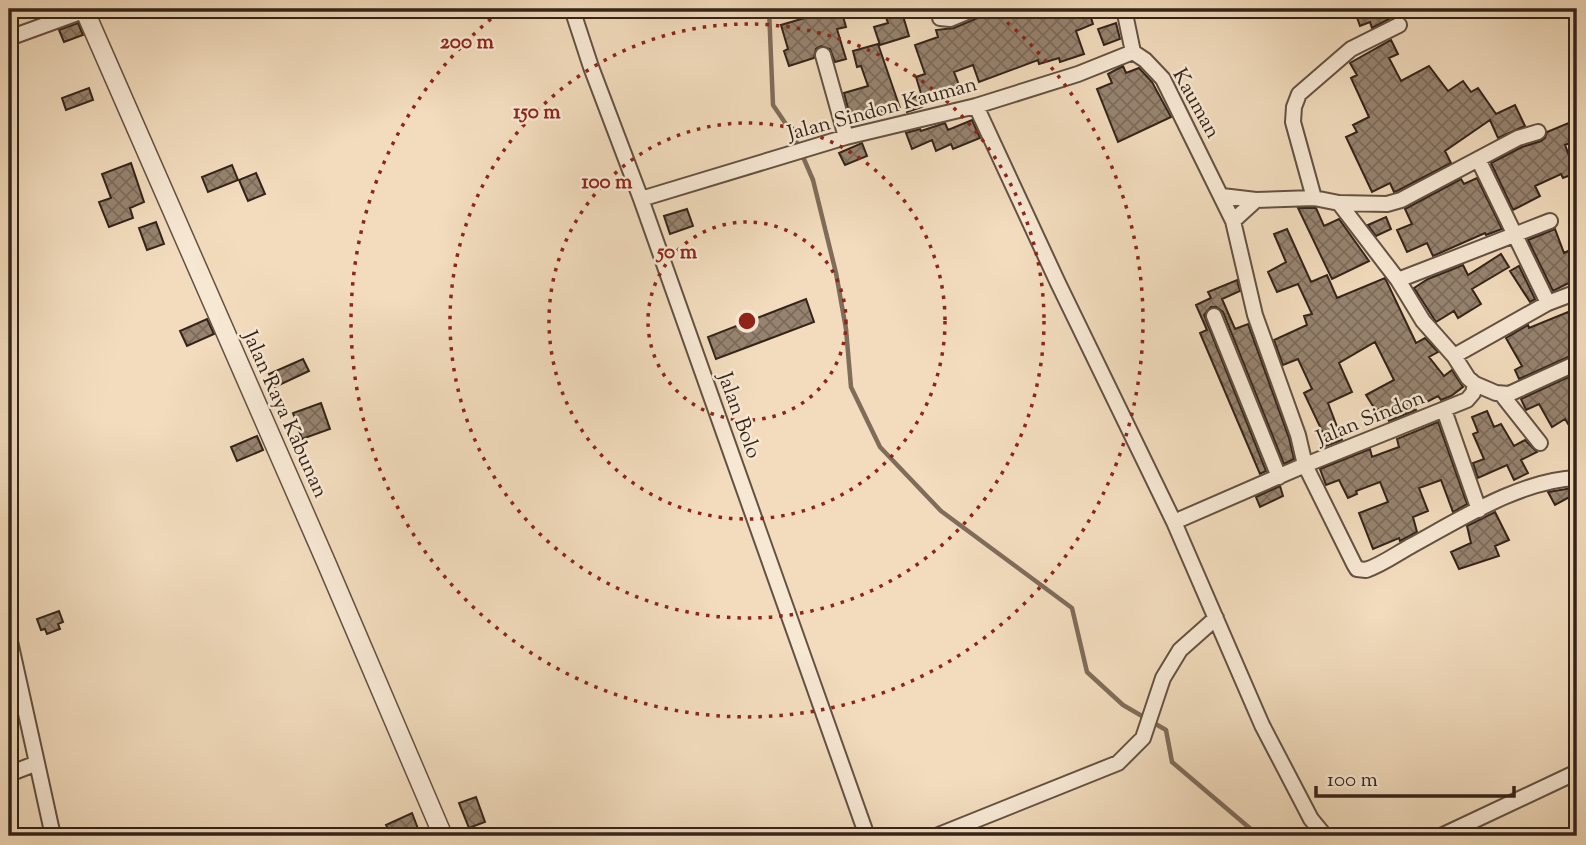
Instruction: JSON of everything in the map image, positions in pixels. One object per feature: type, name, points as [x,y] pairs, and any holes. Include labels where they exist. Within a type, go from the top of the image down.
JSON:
[{"type":"street","points":[[9,38],[86,9]]},
{"type":"street","name":"Jalan Raya Kabunan","points":[[86,9],[443,836]]},
{"type":"street","name":"Jalan Bolo","points":[[572,9],[867,836]]},
{"type":"street","points":[[940,18],[950,19],[974,9]]},
{"type":"street","points":[[1124,9],[1133,52]]},
{"type":"street","points":[[1314,198],[1293,122],[1294,107],[1299,94],[1351,48],[1399,26]]},
{"type":"street","name":"Jalan Sindon Kauman","points":[[641,199],[846,137],[976,106],[1078,74],[1133,52]]},
{"type":"street","name":"Kauman","points":[[1133,52],[1163,79],[1233,221]]},
{"type":"street","points":[[823,55],[846,137]]},
{"type":"street","points":[[976,106],[1174,522],[1262,726],[1311,819],[1325,836]]},
{"type":"street","points":[[1222,196],[1256,200],[1314,198],[1387,204],[1401,200],[1528,134],[1538,132]]},
{"type":"street","points":[[1478,159],[1548,303]]},
{"type":"street","points":[[1233,221],[1256,200]]},
{"type":"street","points":[[1339,202],[1398,281],[1423,321],[1454,356],[1468,378],[1475,384],[1502,395],[1540,443]]},
{"type":"street","name":"Jalan Sindon","points":[[1233,221],[1255,315],[1300,442],[1305,465],[1444,410],[1471,397],[1475,384]]},
{"type":"street","points":[[1398,281],[1550,221]]},
{"type":"street","points":[[1454,356],[1548,303],[1577,292]]},
{"type":"street","points":[[1214,316],[1279,477]]},
{"type":"street","points":[[1502,395],[1545,379],[1577,363]]},
{"type":"street","points":[[1444,410],[1479,510]]},
{"type":"street","points":[[1174,522],[1305,465],[1354,564],[1361,570],[1372,568],[1479,510],[1544,482],[1577,478]]},
{"type":"street","points":[[936,836],[1118,763],[1133,751],[1145,732],[1163,678],[1180,650],[1216,618]]},
{"type":"street","points":[[9,637],[53,836]]},
{"type":"street","points":[[9,774],[37,763]]},
{"type":"street","points":[[1441,836],[1577,772]]},
{"type":"building","points":[[806,9],[841,9],[846,27],[837,29],[846,59],[835,62],[830,49],[821,46],[816,49],[814,58],[789,66],[784,51],[788,49],[781,25],[808,17]]},
{"type":"building","points":[[883,9],[901,9],[909,36],[880,45],[874,27],[888,23]]},
{"type":"building","points":[[1035,9],[1037,14],[1044,11],[1046,16],[1068,9],[1088,9],[1093,24],[1076,31],[1084,54],[1060,62],[1059,58],[1039,64],[1038,60],[979,82],[973,65],[954,72],[959,85],[923,100],[916,77],[925,74],[915,45],[938,37],[936,30],[954,28],[978,18],[983,11]]},
{"type":"building","points":[[1354,9],[1385,9],[1389,19],[1372,28],[1370,22],[1360,26]]},
{"type":"building","points":[[78,23],[83,35],[64,42],[59,30]]},
{"type":"building","points":[[1116,23],[1120,39],[1104,45],[1098,29]]},
{"type":"building","points":[[1391,40],[1398,54],[1389,58],[1401,81],[1429,66],[1448,91],[1463,81],[1471,92],[1478,88],[1496,114],[1515,105],[1525,126],[1498,138],[1490,120],[1445,151],[1451,163],[1397,191],[1394,192],[1390,183],[1372,192],[1346,137],[1357,132],[1353,125],[1369,117],[1351,78],[1357,75],[1350,63]]},
{"type":"building","points":[[878,44],[900,108],[851,120],[844,93],[868,86],[861,66],[857,67],[853,51]]},
{"type":"building","points":[[1123,66],[1126,73],[1139,68],[1152,82],[1171,117],[1118,142],[1097,89],[1112,83],[1108,74]]},
{"type":"building","points":[[89,88],[93,100],[66,110],[62,98]]},
{"type":"building","points":[[918,96],[922,107],[907,112],[904,101]]},
{"type":"building","points":[[972,120],[980,138],[953,149],[951,144],[936,151],[932,140],[912,149],[906,133],[945,123],[948,130]]},
{"type":"building","points":[[1571,122],[1574,129],[1577,128],[1577,140],[1565,145],[1576,173],[1563,178],[1561,174],[1535,186],[1540,196],[1513,210],[1491,163],[1522,147],[1541,141],[1547,132]]},
{"type":"building","points":[[862,143],[867,156],[845,165],[839,153]]},
{"type":"building","points":[[131,163],[144,202],[130,208],[133,218],[109,227],[99,202],[111,198],[102,174]]},
{"type":"building","points":[[232,165],[238,180],[208,192],[202,177]]},
{"type":"building","points":[[256,173],[265,194],[248,201],[239,180]]},
{"type":"building","points":[[1477,178],[1502,229],[1486,235],[1485,233],[1433,256],[1427,243],[1407,252],[1397,230],[1412,224],[1405,209],[1461,179],[1464,184]]},
{"type":"building","points":[[1298,208],[1316,208],[1324,226],[1339,219],[1369,261],[1332,279]]},
{"type":"building","points":[[687,209],[693,226],[670,234],[664,216]]},
{"type":"building","points":[[1386,217],[1391,229],[1376,236],[1368,225]]},
{"type":"building","points":[[156,222],[164,244],[147,250],[139,228]]},
{"type":"building","points":[[1287,229],[1311,282],[1327,275],[1337,298],[1385,278],[1416,343],[1425,338],[1438,352],[1429,357],[1444,376],[1452,370],[1463,387],[1451,396],[1441,400],[1438,396],[1415,408],[1416,410],[1389,421],[1383,407],[1376,411],[1366,395],[1394,380],[1375,342],[1339,363],[1352,392],[1328,403],[1342,440],[1323,447],[1319,438],[1324,435],[1304,393],[1312,389],[1298,359],[1283,365],[1274,340],[1307,325],[1304,316],[1312,314],[1298,284],[1277,292],[1268,272],[1286,262],[1274,234]]},
{"type":"building","points":[[1555,229],[1564,253],[1570,250],[1577,266],[1577,279],[1553,291],[1528,240]]},
{"type":"building","points":[[1501,254],[1509,267],[1472,289],[1481,304],[1458,318],[1454,311],[1436,322],[1414,288],[1428,279],[1463,265],[1468,275]]},
{"type":"building","points":[[1519,266],[1535,299],[1530,302],[1510,271]]},
{"type":"building","points":[[1237,280],[1240,291],[1222,299],[1235,329],[1248,324],[1294,459],[1284,464],[1223,312],[1211,307],[1204,315],[1266,471],[1260,474],[1200,333],[1207,330],[1196,305],[1211,298],[1208,292]]},
{"type":"building","points":[[806,299],[814,322],[716,359],[708,337]]},
{"type":"building","points":[[1568,312],[1575,328],[1577,327],[1577,353],[1519,379],[1515,370],[1522,366],[1506,338],[1528,325],[1529,328]]},
{"type":"building","points":[[207,319],[214,334],[187,346],[180,331]]},
{"type":"building","points":[[303,359],[309,371],[275,387],[269,374]]},
{"type":"building","points":[[1577,373],[1577,438],[1565,419],[1552,427],[1539,404],[1526,410],[1521,399]]},
{"type":"building","points":[[321,403],[330,429],[302,439],[293,413]]},
{"type":"building","points":[[1487,411],[1494,427],[1501,424],[1514,446],[1525,440],[1537,452],[1521,460],[1528,473],[1514,480],[1507,465],[1478,478],[1473,463],[1484,459],[1473,434],[1478,432],[1472,417]]},
{"type":"building","points":[[1438,422],[1467,504],[1453,512],[1441,480],[1419,488],[1428,511],[1413,517],[1417,532],[1400,541],[1399,538],[1373,549],[1359,513],[1388,502],[1380,482],[1356,491],[1357,494],[1348,498],[1339,480],[1326,485],[1320,469],[1370,449],[1372,457],[1399,447],[1397,439]]},
{"type":"building","points":[[257,436],[263,450],[237,461],[231,447]]},
{"type":"building","points":[[1280,486],[1283,496],[1260,507],[1256,497]]},
{"type":"building","points":[[1572,488],[1575,494],[1555,505],[1548,492]]},
{"type":"building","points":[[1495,512],[1509,540],[1495,546],[1499,556],[1459,569],[1451,552],[1471,543],[1467,526]]},
{"type":"building","points":[[59,611],[63,622],[58,624],[60,629],[47,634],[45,629],[41,630],[37,619]]},
{"type":"building","points":[[476,797],[485,822],[469,828],[459,803]]},
{"type":"building","points":[[412,813],[420,834],[392,836],[386,825]]},
{"type":"waterway","points":[[769,9],[773,105],[794,136],[813,180],[836,273],[846,329],[851,387],[880,447],[941,511],[1072,608],[1087,672],[1123,705],[1166,730],[1172,762],[1259,836]]}]
